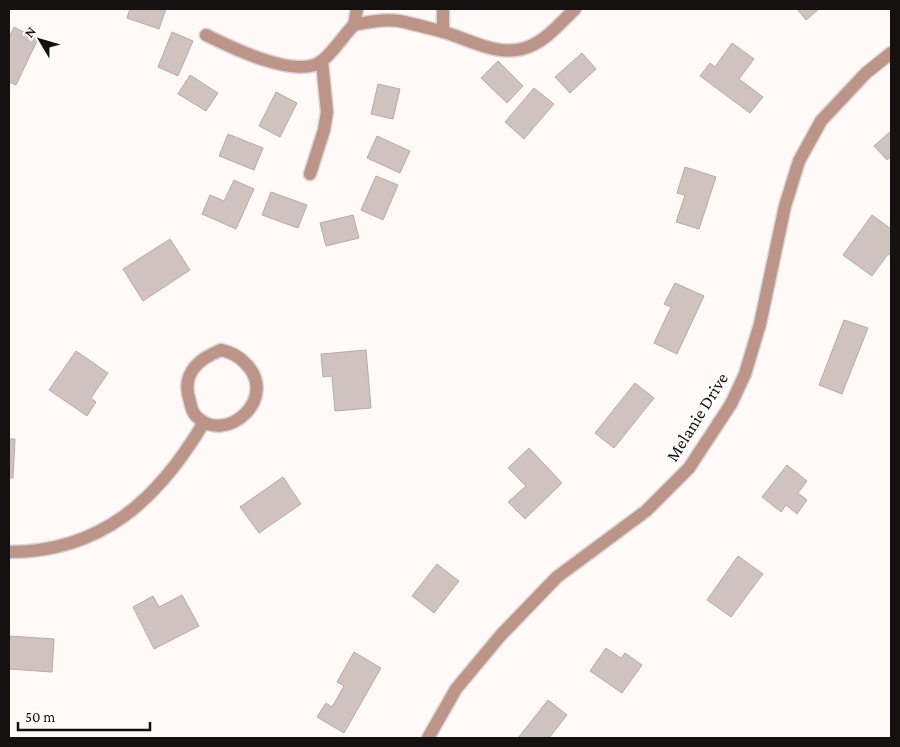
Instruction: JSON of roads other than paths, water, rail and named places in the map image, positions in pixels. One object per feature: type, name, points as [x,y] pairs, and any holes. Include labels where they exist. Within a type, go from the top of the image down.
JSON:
[{"type":"street","points":[[206,35],[246,54],[303,68],[322,62],[354,25],[357,9]]},
{"type":"street","points":[[443,9],[443,32]]},
{"type":"street","points":[[354,25],[382,20],[443,32],[495,50],[516,50],[528,47],[547,36],[576,9]]},
{"type":"street","name":"Melanie Drive","points":[[428,738],[456,689],[500,635],[558,577],[646,511],[689,468],[731,404],[745,374],[760,324],[785,206],[799,161],[821,120],[866,72],[891,53]]},
{"type":"street","points":[[310,174],[324,130],[327,112],[322,62]]},
{"type":"street","points":[[221,350],[231,352],[253,370],[259,391],[254,402],[244,415],[231,423],[218,426],[203,424],[193,414],[185,388],[189,377],[194,366],[207,356],[221,350]]},
{"type":"street","points":[[9,552],[36,552],[64,546],[106,527],[131,512],[150,496],[175,466],[203,424]]}]
